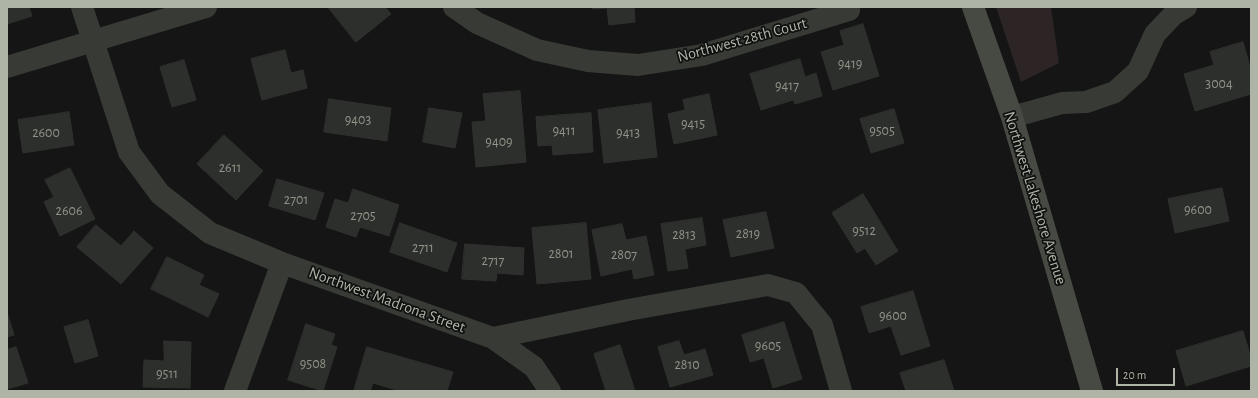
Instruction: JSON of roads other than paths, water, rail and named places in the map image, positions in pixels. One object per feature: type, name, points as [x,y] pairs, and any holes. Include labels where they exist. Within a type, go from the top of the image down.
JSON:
[{"type":"main road","name":"Northwest Lakeshore Avenue","points":[[973,7],[1012,117],[1092,391]]},
{"type":"street","name":"Northwest Madrona Street","points":[[82,7],[129,152],[160,194],[210,233],[282,263],[493,338],[534,367],[550,391]]},
{"type":"street","points":[[7,66],[206,7]]},
{"type":"street","name":"Northwest 28th Court","points":[[454,7],[477,23],[537,50],[588,61],[638,65],[702,55],[849,10]]},
{"type":"street","points":[[1012,117],[1062,103],[1086,102],[1115,92],[1138,71],[1155,34],[1172,15],[1186,7]]},
{"type":"street","points":[[235,391],[282,263]]},
{"type":"street","points":[[493,338],[628,310],[768,285],[796,293],[822,325],[841,391]]}]
